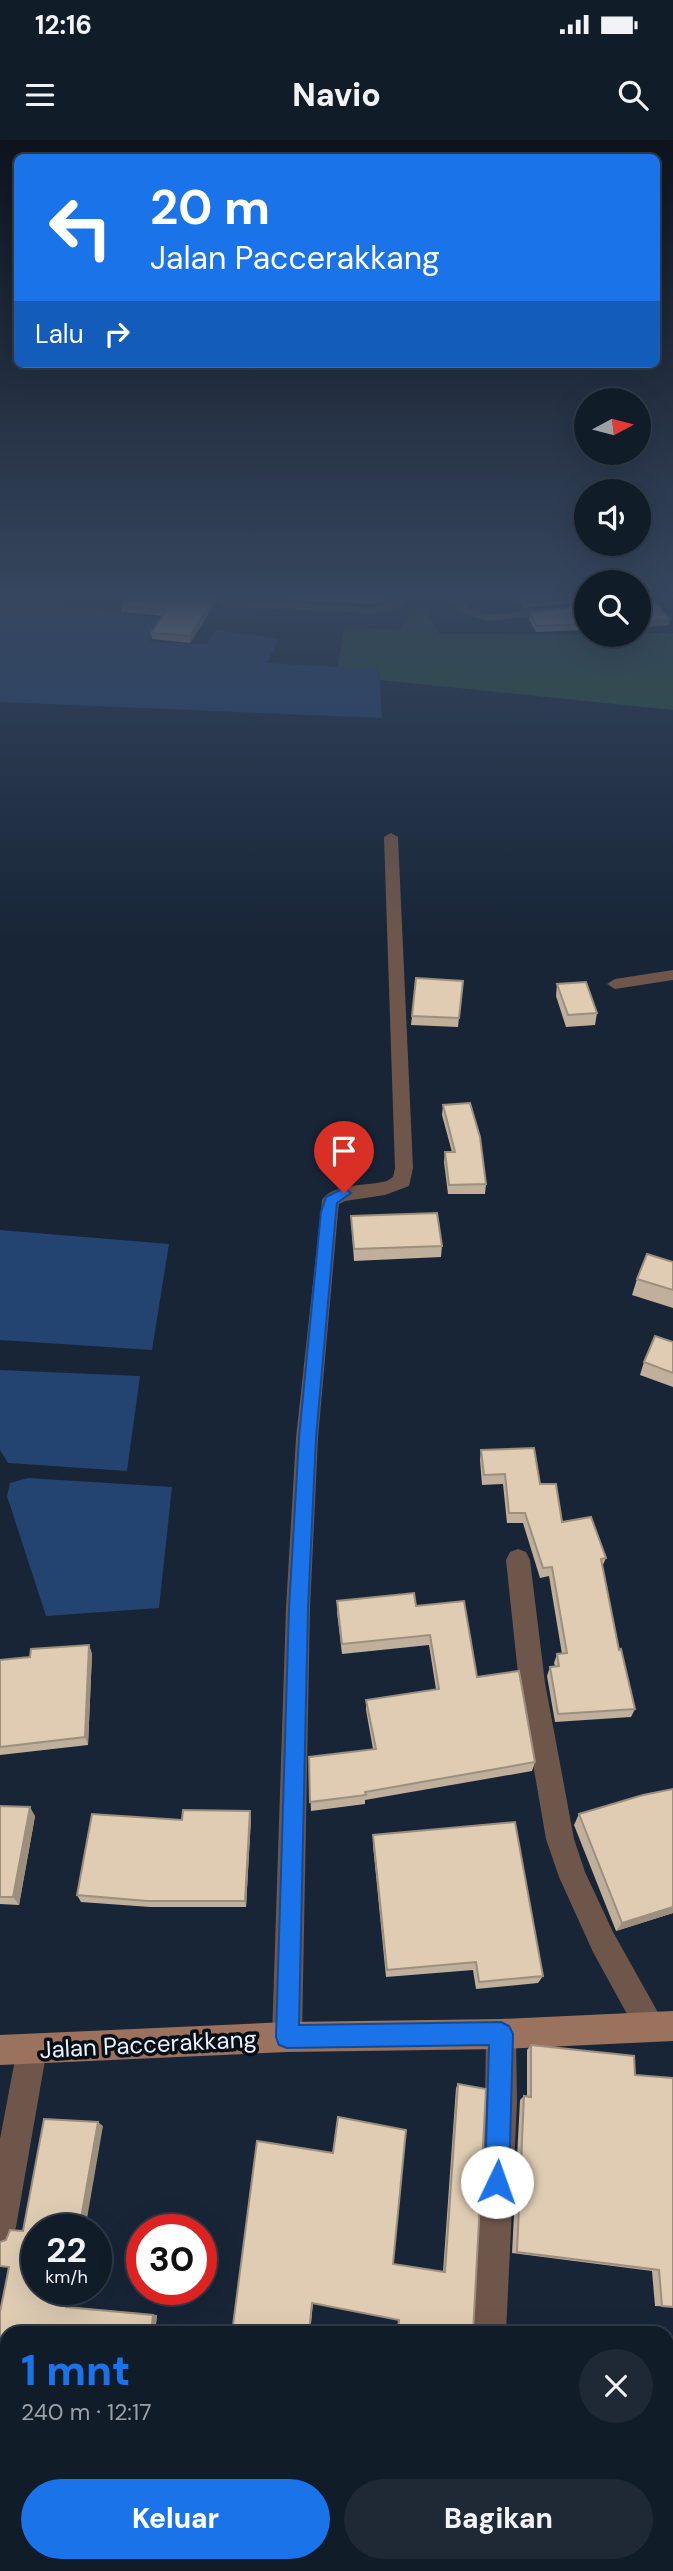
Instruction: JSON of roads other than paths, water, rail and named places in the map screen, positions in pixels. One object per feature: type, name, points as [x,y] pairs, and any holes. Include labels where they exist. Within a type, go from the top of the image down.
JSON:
[{"type":"main road","name":"Jalan Paccerakkang","points":[[0,2050],[287,2037],[501,2034],[661,2025]]},
{"type":"street","points":[[287,2037],[299,1595],[307,1438],[328,1212],[331,1200],[344,1193],[391,1188],[402,1181],[404,1168],[391,837]]},
{"type":"street","points":[[615,984],[673,975]]},
{"type":"street","points":[[518,1560],[532,1684],[560,1839],[573,1877],[603,1942],[661,2025]]},
{"type":"street","points":[[489,2326],[501,2103],[501,2034]]},
{"type":"street","points":[[0,2227],[32,2049]]},
{"type":"water","points":[[249,712],[382,712],[382,718]]},
{"type":"water","points":[[0,1230],[169,1244],[152,1350],[0,1340]]},
{"type":"water","points":[[0,1370],[140,1376],[127,1471],[8,1463],[0,1450]]},
{"type":"water","points":[[28,1478],[172,1487],[159,1608],[46,1616],[7,1496],[10,1483]]}]
